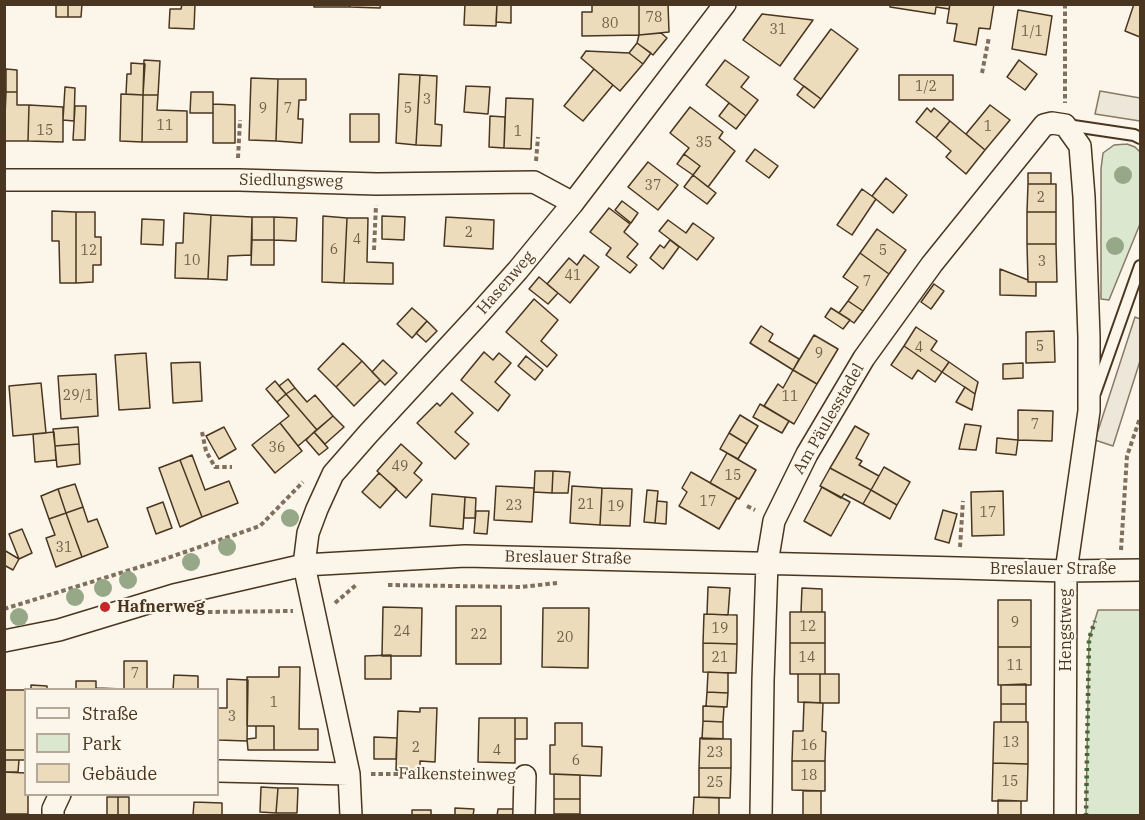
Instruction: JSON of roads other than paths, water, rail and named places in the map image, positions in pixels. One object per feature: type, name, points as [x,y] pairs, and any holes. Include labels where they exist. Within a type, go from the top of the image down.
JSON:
[{"type":"street","name":"Hasenweg","points":[[304,565],[308,533],[333,474],[510,279],[573,203],[725,4]]},
{"type":"street","name":"Am Päulesstadel","points":[[761,816],[767,563],[774,521],[807,454],[864,358],[932,264],[1044,125],[1052,123],[1065,125]]},
{"type":"street","name":"Hengstweg","points":[[1065,125],[1080,146],[1089,337],[1089,411],[1066,571],[1065,816]]},
{"type":"street","name":"Siedlungsweg","points":[[4,180],[239,180],[377,184],[534,183],[573,203]]},
{"type":"street","name":"Breslauer Straße","points":[[4,641],[59,630],[174,595],[304,565],[465,556],[1066,571],[1130,570]]},
{"type":"street","points":[[304,565],[349,774],[351,816]]},
{"type":"street","points":[[219,771],[349,774]]},
{"type":"street","name":"Falkensteinweg","points":[[524,816],[525,776]]},
{"type":"street","points":[[53,816],[53,809],[60,796]]},
{"type":"lane","points":[[1065,125],[1134,135],[1140,138]]},
{"type":"lane","name":"Hengstweg","points":[[1089,411],[1140,266]]},
{"type":"place","name":"Hafnerweg","points":[[105,607]]}]
